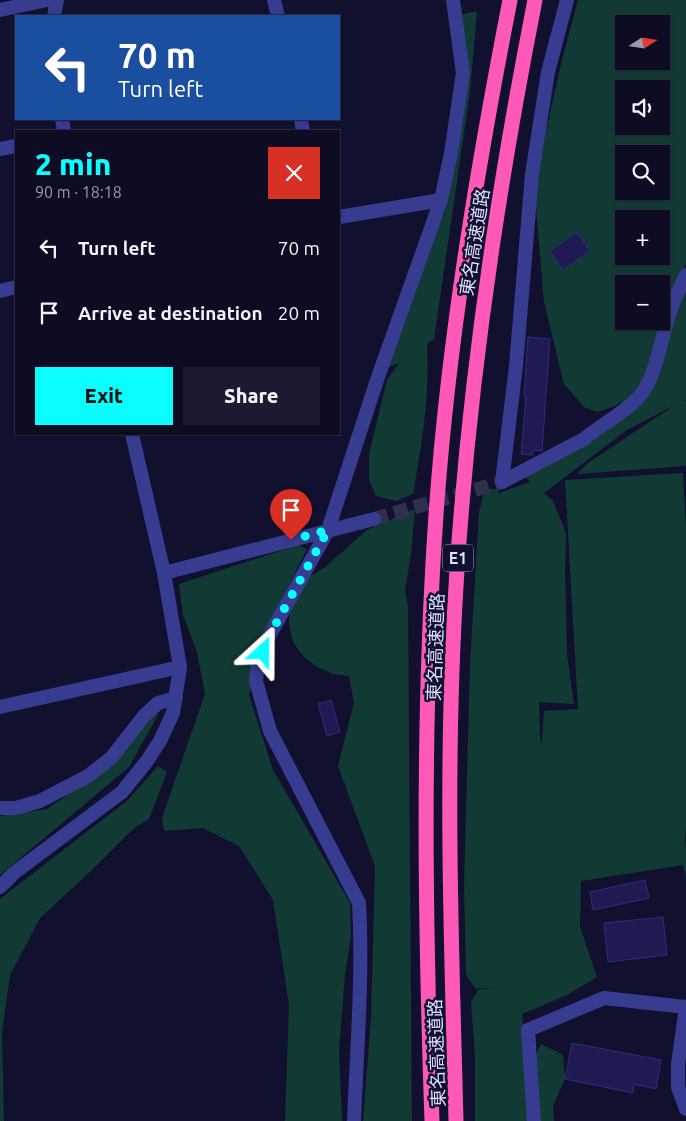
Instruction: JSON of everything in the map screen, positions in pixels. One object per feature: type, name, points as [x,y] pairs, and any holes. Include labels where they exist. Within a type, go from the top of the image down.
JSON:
[{"type":"highway","name":"東名高速道路","points":[[432,1121],[426,948],[425,785],[429,645],[436,514],[449,382],[470,225],[510,0]]},
{"type":"highway","name":"東名高速道路","points":[[456,1121],[451,948],[450,784],[452,646],[460,515],[472,384],[494,228],[535,0]]},
{"type":"street","points":[[0,10],[47,0]]},
{"type":"street","points":[[54,15],[57,0]]},
{"type":"street","points":[[274,0],[278,15]]},
{"type":"street","points":[[354,1121],[360,987],[361,933],[359,903],[270,731],[256,681],[258,665],[268,638],[328,530],[377,380],[441,200],[452,153],[463,74],[453,0]]},
{"type":"street","points":[[567,0],[548,72],[532,174],[516,366],[502,482],[584,439],[616,418],[640,395],[655,365],[666,323],[686,275]]},
{"type":"street","points":[[0,149],[15,146]]},
{"type":"street","points":[[340,217],[441,200]]},
{"type":"street","points":[[0,290],[15,287]]},
{"type":"street","points":[[0,887],[14,873],[122,792],[147,761],[160,741],[173,713],[180,667],[164,574],[132,435]]},
{"type":"street","points":[[164,574],[374,518]]},
{"type":"street","points":[[0,707],[180,667]]},
{"type":"street","points":[[0,808],[16,808],[40,801],[88,776],[111,758],[144,716],[158,703],[176,698]]},
{"type":"street","points":[[534,1121],[528,1030],[604,998],[686,1007],[678,1064],[678,1087],[686,1109]]},
{"type":"green space","points":[[578,0],[686,0],[686,264],[670,294],[686,287],[686,400],[683,401],[686,401],[686,466],[577,474],[588,463],[675,405],[627,430],[544,493],[553,501],[566,533],[567,655],[574,704],[539,702],[540,738],[542,744],[544,711],[578,709],[565,480],[683,473],[686,529],[686,828],[684,848],[686,841],[686,877],[683,865],[581,881],[580,927],[597,977],[565,996],[522,1014],[532,1121],[475,1121],[475,1058],[471,1002],[478,990],[497,987],[476,989],[466,975],[464,886],[470,665],[479,512],[485,488],[498,490],[498,495],[530,482],[523,474],[616,412],[622,401],[615,406],[597,412],[584,407],[564,384],[544,302],[534,184],[562,60]]},
{"type":"green space","points":[[477,11],[470,92],[434,339],[427,344],[426,401],[413,494],[396,501],[376,496],[369,480],[369,454],[387,380],[399,363],[388,367],[423,262],[445,212],[460,136],[460,15]]},
{"type":"green space","points":[[415,509],[405,591],[408,608],[412,1121],[363,1121],[371,1018],[375,866],[338,766],[354,703],[349,676],[333,674],[317,667],[303,656],[293,642],[289,624],[290,607],[309,577],[324,568],[367,530]]},
{"type":"green space","points":[[298,545],[307,549],[263,637],[249,695],[273,770],[350,903],[351,936],[345,974],[339,1052],[342,1121],[285,1121],[289,1005],[273,900],[239,846],[203,828],[164,831],[162,818],[205,694],[197,652],[183,615],[179,584]]},
{"type":"green space","points":[[159,713],[129,767],[0,875],[0,816],[47,809],[110,766],[147,722]]},
{"type":"green space","points":[[158,766],[167,772],[149,819],[133,829],[40,918],[10,975],[2,1033],[4,1121],[0,1121],[0,899],[128,800]]},
{"type":"green space","points":[[541,1044],[563,1055],[565,1079],[553,1106],[554,1121],[539,1121],[536,1055]]},
{"type":"building","points":[[577,232],[590,251],[563,270],[550,251]]},
{"type":"building","points":[[528,337],[550,339],[542,451],[533,450],[532,455],[521,454],[526,396],[524,396]]},
{"type":"building","points":[[331,700],[340,732],[327,736],[318,704]]},
{"type":"building","points":[[645,880],[649,898],[593,910],[590,892]]},
{"type":"building","points":[[663,917],[667,955],[608,962],[604,923]]},
{"type":"building","points":[[572,1043],[661,1060],[656,1089],[634,1084],[633,1093],[565,1079]]},
{"type":"tunnel","points":[[374,519],[502,482]]},
{"type":"route","points":[[263,652],[268,638],[328,530],[291,540]]}]
